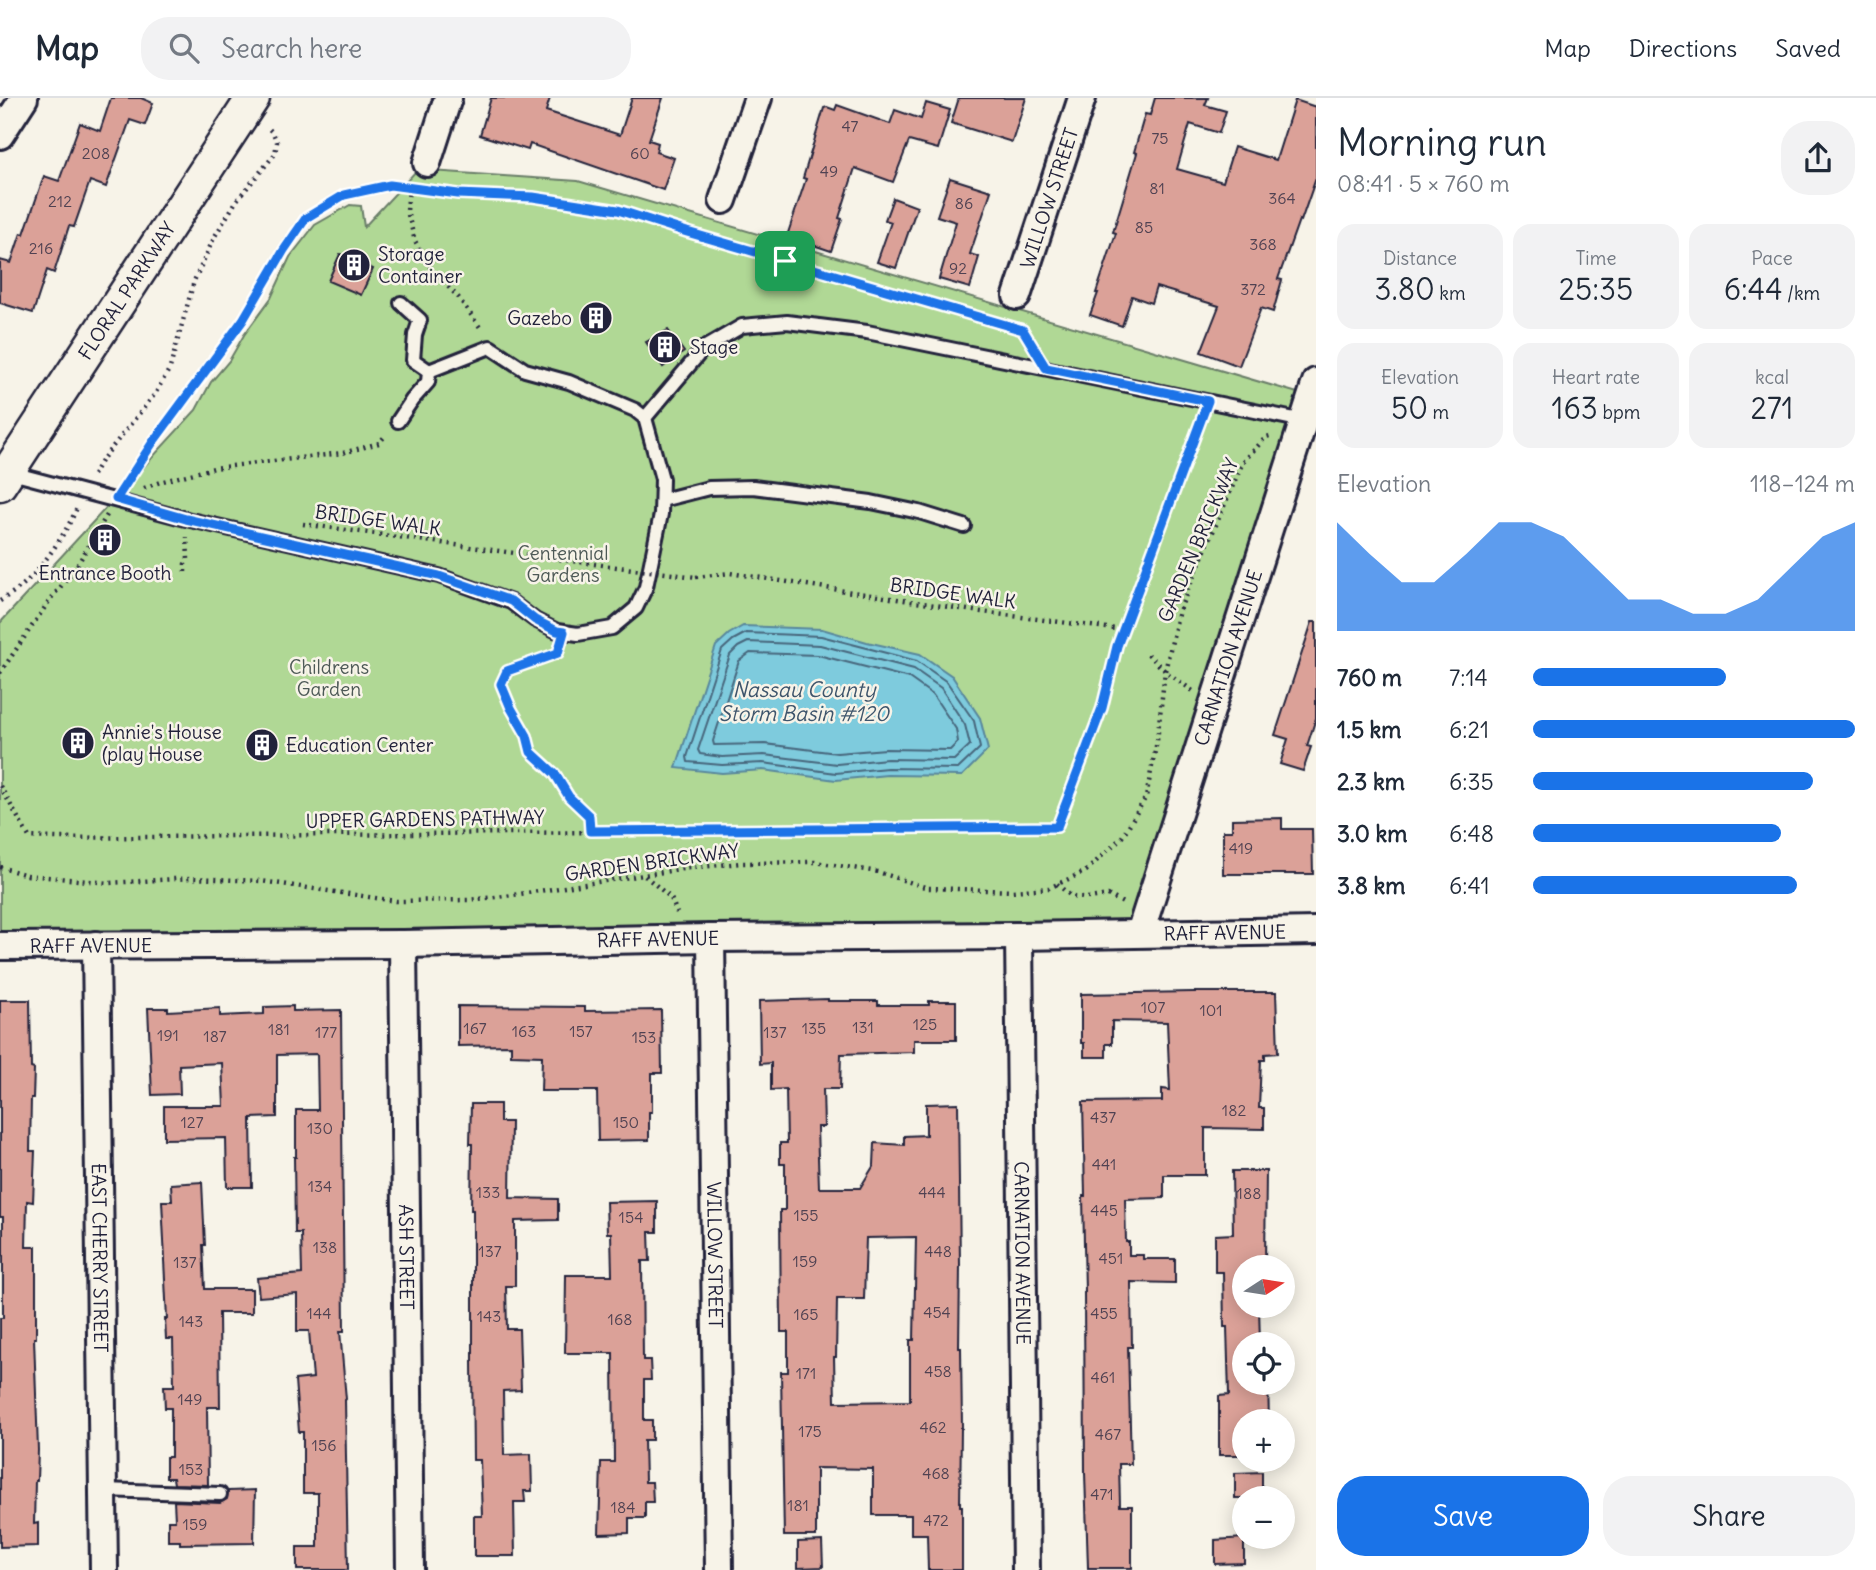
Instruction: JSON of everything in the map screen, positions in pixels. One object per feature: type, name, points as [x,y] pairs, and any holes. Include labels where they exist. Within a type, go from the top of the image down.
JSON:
[{"type":"street","points":[[0,135],[24,98]]},
{"type":"street","points":[[427,163],[448,98]]},
{"type":"street","points":[[723,200],[758,98]]},
{"type":"street","name":"WILLOW STREET","points":[[1017,296],[1082,98]]},
{"type":"street","name":"FLORAL PARKWAY","points":[[4,478],[250,102]]},
{"type":"street","name":"CARNATION AVENUE","points":[[1143,924],[1316,382]]},
{"type":"street","name":"RAFF AVENUE","points":[[0,946],[1019,936],[1143,924],[1316,931]]},
{"type":"street","name":"CARNATION AVENUE","points":[[1019,936],[1026,1570]]},
{"type":"street","name":"WILLOW STREET","points":[[711,938],[719,1570]]},
{"type":"street","name":"ASH STREET","points":[[403,944],[410,1570]]},
{"type":"street","name":"EAST CHERRY STREET","points":[[96,945],[104,1570]]},
{"type":"lane","points":[[401,303],[420,320],[415,335],[413,360],[429,370]]},
{"type":"lane","points":[[645,418],[704,348],[742,326],[787,322],[867,332],[1208,401],[1301,430]]},
{"type":"lane","points":[[4,478],[85,491],[186,519],[439,576],[511,601],[535,620],[557,631],[578,634],[612,628],[636,608],[646,587],[661,514],[662,479],[645,418],[635,410],[569,382],[525,370],[490,347],[429,370]]},
{"type":"lane","points":[[398,421],[428,382],[429,370]]},
{"type":"lane","points":[[662,500],[709,488],[753,487],[871,502],[919,512],[964,526]]},
{"type":"lane","points":[[103,1490],[220,1494]]},
{"type":"path","points":[[0,601],[26,582],[45,559],[71,522],[101,461],[155,394],[170,368],[194,281],[215,236],[237,200],[275,154],[276,142],[273,133],[250,102]]},
{"type":"path","points":[[0,673],[73,572],[153,442],[243,320],[306,218],[344,195],[390,185],[458,194],[533,197],[618,210],[1023,330],[1046,368]]},
{"type":"path","points":[[409,187],[407,211],[415,241],[432,270],[458,297],[479,325],[490,347]]},
{"type":"path","name":"UPPER GARDENS PATHWAY","points":[[0,786],[29,837],[1057,827],[1102,708],[1117,646],[1208,401]]},
{"type":"path","points":[[116,499],[163,481],[214,468],[343,453],[379,443],[398,421]]},
{"type":"path","name":"GARDEN BRICKWAY","points":[[0,867],[27,875],[109,883],[191,878],[261,881],[396,901],[469,900],[741,863],[815,862],[878,872],[928,888],[1012,891],[1049,888],[1086,871],[1122,837],[1146,797],[1157,741],[1165,671],[1179,611],[1243,462],[1266,437],[1301,430]]},
{"type":"path","points":[[185,572],[188,559],[186,519]]},
{"type":"path","name":"BRIDGE WALK","points":[[298,523],[696,577],[730,573],[974,611],[1123,630]]},
{"type":"path","points":[[564,632],[558,653],[507,671],[501,684],[527,736],[531,752],[555,774],[569,797],[589,816],[590,831]]},
{"type":"path","points":[[1148,654],[1165,671],[1212,705]]},
{"type":"path","points":[[644,876],[671,898],[677,912],[678,939]]},
{"type":"path","points":[[1057,884],[1072,897],[1108,895],[1143,924]]},
{"type":"green space","name":"Centennial Gardens","points":[[417,170],[578,181],[1311,397],[1140,933],[0,937],[0,623],[196,410],[211,382],[229,361],[271,298],[290,257],[315,225],[350,205],[361,206],[364,227]]},
{"type":"water","name":"Nassau County Storm Basin #120","points":[[743,626],[822,629],[920,654],[952,676],[980,718],[988,750],[962,776],[887,775],[836,780],[763,770],[722,773],[676,768],[716,646]]},
{"type":"building","points":[[111,98],[141,98],[153,103],[145,125],[130,120],[106,187],[90,181],[74,227],[69,226],[54,273],[47,270],[33,313],[0,303],[0,260],[11,263],[44,176],[59,181],[80,123],[100,131]]},
{"type":"building","points":[[491,98],[550,98],[546,111],[620,135],[632,98],[663,98],[649,140],[658,143],[656,152],[674,158],[663,190],[530,144],[528,150],[480,135]]},
{"type":"building","points":[[959,98],[1026,98],[1012,142],[951,123]]},
{"type":"building","points":[[1155,98],[1208,98],[1205,105],[1226,111],[1219,133],[1190,124],[1177,169],[1223,182],[1234,147],[1276,160],[1295,100],[1316,107],[1316,178],[1278,279],[1282,280],[1273,312],[1261,308],[1239,366],[1201,352],[1219,306],[1156,287],[1151,303],[1132,296],[1122,326],[1090,315],[1116,233],[1113,232],[1137,153],[1134,152],[1145,114],[1150,115]]},
{"type":"building","points":[[926,103],[950,110],[938,149],[909,141],[893,182],[855,168],[831,251],[787,236],[806,179],[803,178],[824,108],[835,110],[837,105],[890,124],[895,110],[921,119]]},
{"type":"building","points":[[950,178],[991,191],[970,254],[979,257],[970,288],[939,279],[956,222],[937,216]]},
{"type":"building","points":[[893,198],[917,207],[896,268],[877,262],[891,222],[885,220]]},
{"type":"building","points":[[340,254],[373,269],[361,295],[328,281]]},
{"type":"building","name":"Stage","points":[[668,330],[684,352],[663,367],[646,342]]},
{"type":"building","points":[[1312,622],[1316,622],[1316,718],[1303,771],[1280,764],[1288,739],[1275,735]]},
{"type":"building","points":[[1282,818],[1282,829],[1312,829],[1313,874],[1223,874],[1223,831],[1232,831],[1232,819]]},
{"type":"building","points":[[1276,992],[1278,1053],[1265,1054],[1265,1060],[1261,1060],[1259,1108],[1264,1108],[1264,1129],[1205,1128],[1205,1175],[1164,1175],[1164,1198],[1125,1199],[1129,1255],[1143,1255],[1143,1259],[1175,1259],[1175,1283],[1131,1282],[1132,1347],[1128,1347],[1131,1464],[1119,1464],[1120,1506],[1132,1506],[1132,1568],[1088,1568],[1083,1102],[1162,1101],[1162,1089],[1170,1090],[1167,1022],[1112,1021],[1112,1044],[1106,1044],[1106,1057],[1084,1057],[1084,1043],[1081,1043],[1081,994]]},
{"type":"building","points":[[828,999],[878,1001],[878,1005],[929,1005],[929,1001],[956,1001],[956,1040],[914,1040],[914,1052],[841,1054],[840,1089],[823,1089],[824,1127],[817,1127],[819,1188],[860,1188],[874,1165],[875,1143],[904,1145],[904,1136],[926,1135],[926,1104],[958,1103],[962,1570],[928,1570],[927,1534],[911,1534],[911,1515],[873,1515],[873,1469],[816,1468],[816,1536],[784,1536],[781,1372],[788,1372],[788,1332],[781,1332],[780,1210],[785,1210],[785,1164],[780,1164],[780,1143],[787,1143],[786,1089],[771,1090],[771,1063],[760,1064],[759,1001]],"holes":[[[916,1237],[914,1340],[910,1340],[910,1401],[835,1402],[837,1299],[864,1299],[866,1238]]]},
{"type":"building","points":[[0,1000],[30,1000],[31,1068],[34,1069],[30,1151],[35,1151],[33,1202],[27,1201],[26,1247],[36,1247],[34,1338],[38,1450],[34,1524],[38,1523],[38,1546],[0,1547],[3,1217],[0,1217]]},
{"type":"building","points":[[293,1006],[293,1011],[341,1010],[344,1331],[340,1331],[346,1399],[348,1570],[297,1570],[297,1547],[318,1547],[318,1493],[303,1493],[303,1432],[299,1432],[295,1380],[313,1378],[309,1331],[297,1331],[297,1294],[259,1297],[257,1278],[302,1274],[301,1233],[295,1233],[296,1110],[318,1110],[317,1054],[277,1055],[277,1117],[251,1118],[252,1187],[227,1187],[226,1138],[164,1139],[164,1106],[224,1106],[222,1063],[179,1065],[180,1094],[152,1095],[148,1008],[168,1008],[168,1011],[220,1008],[220,1016],[264,1014],[264,1007]]},
{"type":"building","points":[[458,1006],[585,1007],[585,1011],[661,1010],[662,1073],[652,1073],[649,1140],[598,1141],[597,1091],[541,1091],[542,1056],[511,1055],[511,1045],[458,1046]]},
{"type":"building","points":[[471,1104],[500,1104],[500,1122],[511,1122],[510,1198],[558,1199],[558,1220],[515,1221],[515,1286],[506,1286],[507,1329],[519,1329],[521,1390],[503,1391],[504,1455],[531,1454],[532,1491],[524,1491],[525,1502],[514,1502],[515,1556],[474,1556],[474,1516],[482,1516],[480,1460],[473,1460]]},
{"type":"building","points":[[1232,1171],[1266,1171],[1265,1255],[1232,1255],[1232,1318],[1259,1318],[1260,1332],[1232,1332],[1232,1395],[1268,1395],[1269,1409],[1232,1409],[1232,1455],[1219,1455],[1219,1396],[1229,1395],[1223,1272],[1215,1272],[1215,1235],[1233,1234]]},
{"type":"building","points":[[202,1182],[205,1289],[252,1289],[252,1313],[219,1313],[220,1407],[207,1407],[208,1485],[174,1484],[173,1478],[166,1478],[166,1457],[171,1457],[171,1408],[165,1408],[164,1386],[174,1386],[173,1339],[166,1339],[162,1201],[172,1201],[171,1184]]},
{"type":"building","points":[[657,1201],[657,1232],[649,1232],[650,1261],[642,1261],[643,1360],[650,1360],[651,1380],[644,1380],[644,1420],[652,1420],[652,1440],[644,1440],[645,1482],[652,1482],[653,1502],[645,1502],[645,1518],[629,1518],[629,1533],[599,1534],[601,1462],[614,1462],[613,1353],[565,1353],[566,1275],[612,1275],[611,1233],[607,1233],[606,1202]]},
{"type":"building","points":[[1262,1472],[1262,1486],[1235,1486],[1235,1473]]},
{"type":"building","points":[[255,1490],[254,1543],[180,1544],[180,1541],[168,1541],[168,1520],[175,1520],[174,1501],[220,1503],[227,1499],[228,1491]]},
{"type":"building","points":[[1232,1539],[1232,1549],[1244,1549],[1244,1563],[1215,1564],[1215,1540]]},
{"type":"building","points":[[822,1541],[823,1567],[798,1568],[798,1542]]},
{"type":"place","name":"Storage Container","points":[[354,265]]},
{"type":"place","name":"Gazebo","points":[[596,318]]},
{"type":"place","name":"Stage","points":[[665,347]]},
{"type":"place","name":"Entrance Booth","points":[[105,540]]},
{"type":"place","name":"Annie's House (play House","points":[[78,743]]},
{"type":"place","name":"Education Center","points":[[262,745]]},
{"type":"route","points":[[390,185],[458,194],[533,197],[618,210],[785,261],[1023,330],[1046,368],[1208,401],[1117,646],[1102,708],[1057,827],[590,831],[589,816],[569,797],[555,774],[531,752],[527,736],[501,684],[507,671],[558,653],[564,632],[535,620],[511,601],[439,576],[186,519],[116,499],[153,442],[243,320],[306,218],[344,195],[390,185]]},
{"type":"park label","name":"Childrens Garden","points":[[329,678]]}]
